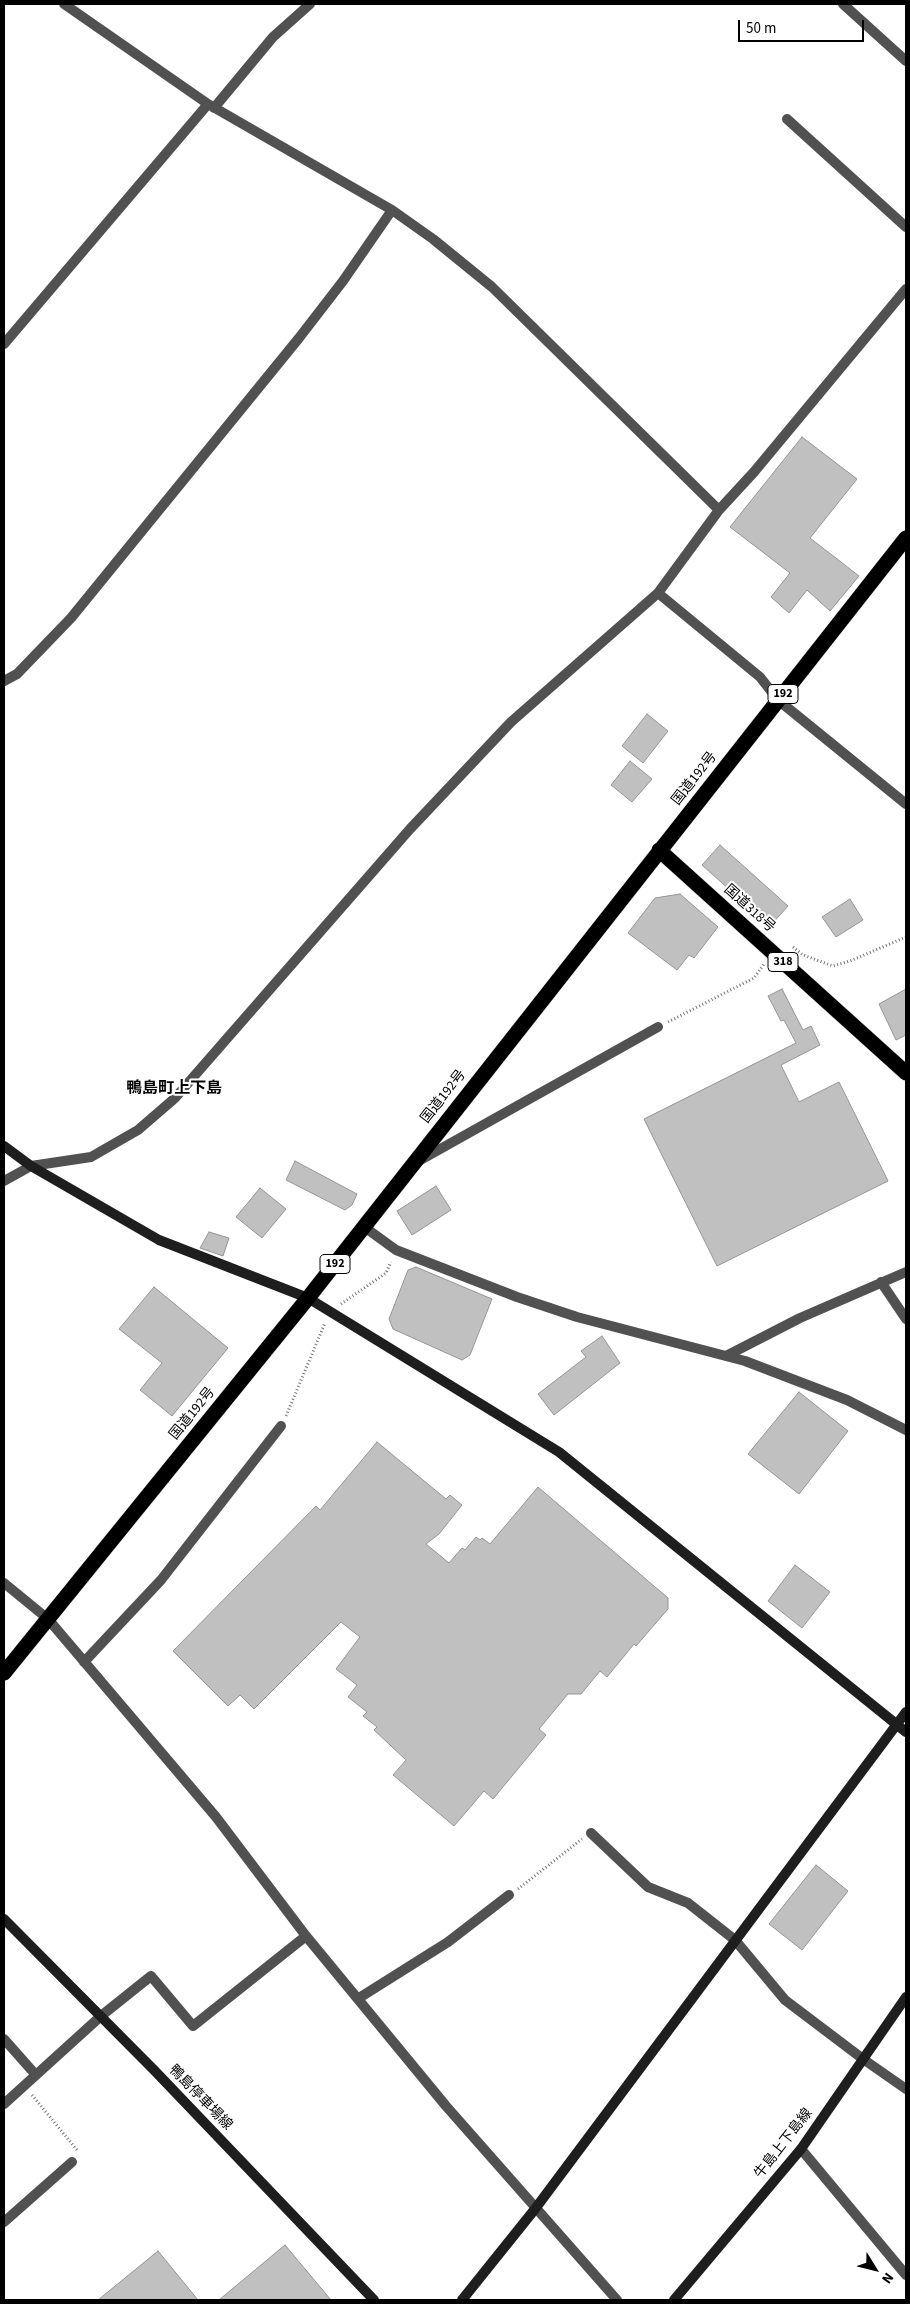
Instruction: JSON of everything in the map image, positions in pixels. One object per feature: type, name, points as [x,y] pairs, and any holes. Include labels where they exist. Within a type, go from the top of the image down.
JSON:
[{"type":"highway","name":"国道192号","points":[[4,1673],[308,1298],[906,538]]},
{"type":"highway","name":"国道318号","points":[[659,850],[906,1073]]},
{"type":"street","points":[[64,4],[211,106],[392,210],[433,239],[492,287],[719,510]]},
{"type":"street","points":[[4,344],[273,37],[310,4]]},
{"type":"street","points":[[843,4],[906,61]]},
{"type":"street","points":[[787,118],[906,227]]},
{"type":"street","points":[[4,681],[17,674],[71,618],[300,338],[343,281],[392,210]]},
{"type":"street","points":[[4,1180],[31,1166],[91,1157],[138,1130],[175,1098],[410,829],[511,722],[658,593],[719,510],[754,472],[904,295]]},
{"type":"street","points":[[658,593],[760,678],[778,700],[906,804]]},
{"type":"street","points":[[411,1166],[658,1027]]},
{"type":"street","points":[[4,1146],[31,1166],[159,1240],[308,1298],[559,1452],[906,1732]]},
{"type":"street","points":[[364,1226],[396,1250],[517,1297],[577,1317],[745,1361],[847,1400],[906,1430]]},
{"type":"street","points":[[726,1356],[800,1318],[906,1272]]},
{"type":"street","points":[[881,1282],[906,1319]]},
{"type":"street","points":[[84,1662],[161,1580],[281,1426]]},
{"type":"street","points":[[4,1584],[48,1619],[216,1817],[306,1936],[446,2106],[617,2300]]},
{"type":"street","points":[[462,2300],[535,2209],[906,1712]]},
{"type":"street","points":[[591,1832],[648,1887],[688,1903],[735,1940],[785,2000],[906,2089]]},
{"type":"street","points":[[358,1998],[448,1942],[510,1895]]},
{"type":"street","name":"鴨島停車場線","points":[[4,1919],[102,2016],[374,2300]]},
{"type":"street","points":[[4,2104],[35,2074],[150,1976],[193,2026],[306,1936]]},
{"type":"street","name":"牛島上下島線","points":[[674,2300],[801,2149],[906,1997]]},
{"type":"street","points":[[4,2039],[35,2074]]},
{"type":"street","points":[[801,2149],[906,2275]]},
{"type":"street","points":[[4,2222],[72,2162]]},
{"type":"path","points":[[281,1426],[330,1311],[386,1273],[396,1250]]},
{"type":"path","points":[[510,1895],[591,1832]]},
{"type":"path","points":[[24,2084],[80,2153],[72,2162]]},
{"type":"building","points":[[802,437],[857,479],[810,538],[859,576],[830,611],[807,590],[789,613],[771,597],[790,573],[730,527]]},
{"type":"building","points":[[647,714],[668,731],[643,763],[622,746]]},
{"type":"building","points":[[630,761],[652,779],[632,802],[611,785]]},
{"type":"building","points":[[720,845],[788,906],[770,926],[702,865]]},
{"type":"building","points":[[680,894],[718,927],[694,958],[689,955],[677,970],[628,933],[655,898]]},
{"type":"building","points":[[850,899],[863,920],[836,937],[822,917]]},
{"type":"building","points":[[782,989],[803,1030],[811,1026],[820,1045],[781,1065],[799,1102],[839,1082],[888,1181],[717,1266],[644,1119],[796,1043],[784,1020],[781,1021],[768,996]]},
{"type":"building","points":[[906,989],[906,1035],[896,1040],[879,1004]]},
{"type":"building","points":[[295,1161],[357,1194],[352,1205],[345,1210],[286,1180]]},
{"type":"building","points":[[436,1186],[451,1210],[412,1235],[397,1211]]},
{"type":"building","points":[[260,1188],[286,1209],[262,1238],[236,1217]]},
{"type":"building","points":[[209,1232],[229,1238],[223,1256],[200,1248]]},
{"type":"building","points":[[416,1267],[492,1299],[470,1355],[462,1360],[393,1329],[389,1319],[408,1270]]},
{"type":"building","points":[[154,1287],[228,1348],[172,1416],[140,1390],[162,1363],[119,1329]]},
{"type":"building","points":[[602,1336],[620,1363],[554,1415],[538,1394],[586,1357],[581,1351]]},
{"type":"building","points":[[799,1392],[848,1431],[799,1494],[748,1454]]},
{"type":"building","points":[[377,1442],[446,1499],[450,1495],[462,1505],[439,1534],[426,1544],[449,1563],[462,1548],[465,1550],[476,1537],[480,1540],[482,1538],[490,1544],[538,1487],[668,1598],[668,1609],[636,1646],[634,1644],[607,1677],[600,1671],[581,1694],[568,1694],[539,1729],[546,1735],[493,1799],[484,1791],[454,1826],[393,1775],[406,1760],[374,1730],[377,1727],[363,1716],[367,1712],[348,1697],[357,1685],[336,1669],[360,1637],[341,1622],[254,1709],[240,1695],[228,1706],[173,1651],[316,1506],[320,1510]]},
{"type":"building","points":[[795,1565],[830,1592],[802,1628],[768,1601]]},
{"type":"building","points":[[816,1865],[848,1891],[802,1950],[769,1924]]},
{"type":"building","points":[[285,2245],[331,2300],[219,2300]]},
{"type":"building","points":[[158,2251],[198,2300],[98,2300]]},
{"type":"district","name":"鴨島町上下島","points":[[174,1089]]}]
